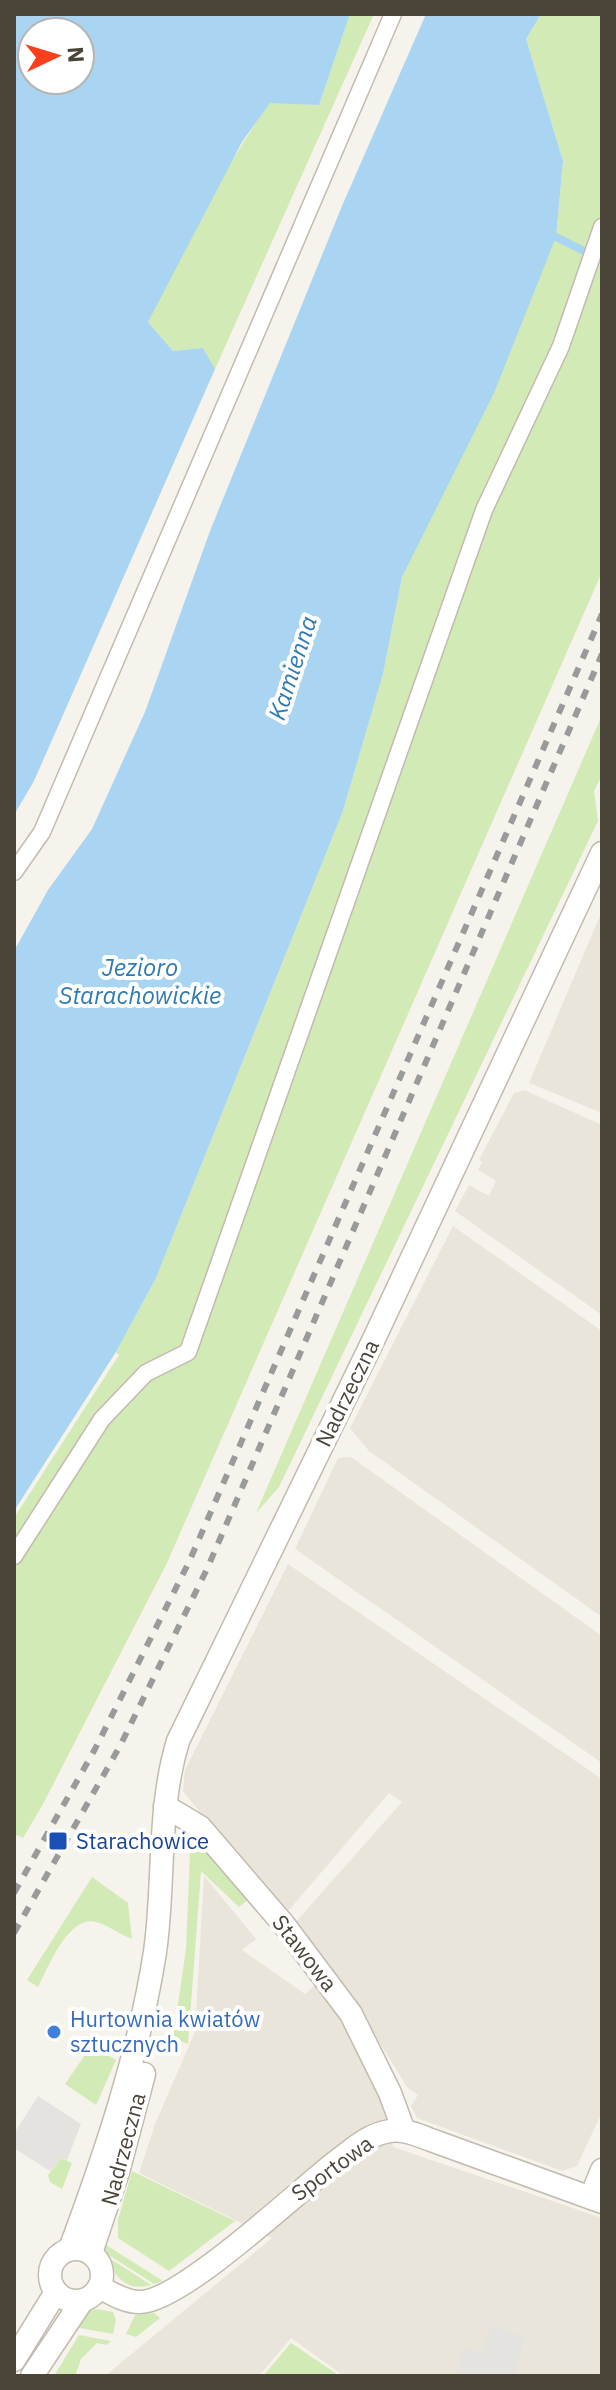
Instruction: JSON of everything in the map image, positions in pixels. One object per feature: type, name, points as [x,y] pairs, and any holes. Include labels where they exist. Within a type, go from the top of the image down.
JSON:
[{"type":"street","points":[[14,872],[42,832],[393,14]]},
{"type":"street","points":[[14,1556],[102,1419],[146,1373],[188,1352],[484,510],[561,346],[602,227]]},
{"type":"street","name":"Nadrzeczna","points":[[81,2251],[118,2172],[153,2039],[159,1974],[155,1949],[165,1806],[169,1773],[178,1741],[372,1343],[602,853]]},
{"type":"street","name":"Stawowa","points":[[165,1806],[200,1827],[285,1926],[351,2014],[390,2093],[404,2131]]},
{"type":"street","name":"Sportowa","points":[[90,2294],[139,2302],[173,2292],[363,2142],[387,2131],[404,2131]]},
{"type":"street","points":[[404,2131],[596,2200],[602,2170]]},
{"type":"street","points":[[32,2376],[90,2294],[101,2266],[81,2251],[60,2254],[50,2269],[50,2283],[56,2292],[66,2300],[90,2294]]},
{"type":"street","points":[[14,2360],[56,2292]]},
{"type":"shaded area","points":[[602,911],[602,1113],[529,1083]]},
{"type":"shaded area","points":[[524,1090],[602,1125],[602,1315],[455,1211],[469,1185],[489,1196],[496,1181],[478,1170],[482,1162],[479,1160],[514,1093]]},
{"type":"shaded area","points":[[453,1226],[602,1331],[602,1617],[369,1451],[350,1428]]},
{"type":"shaded area","points":[[351,1457],[602,1636],[602,1763],[295,1549],[338,1458]]},
{"type":"shaded area","points":[[288,1564],[602,1779],[602,2112],[577,2166],[562,2171],[417,2118],[411,2106],[418,2095],[407,2087],[354,2001],[293,1925],[402,1802],[389,1793],[284,1916],[183,1791],[185,1770]]},
{"type":"shaded area","points":[[204,1876],[256,1939],[242,1950],[305,1994],[315,1985],[348,2029],[383,2100],[393,2147],[602,2218],[602,2376],[344,2376],[291,2338],[259,2376],[105,2376],[272,2238],[139,2173],[155,2124],[195,2032]]},
{"type":"shaded area","points":[[38,2096],[81,2124],[67,2160],[61,2158],[50,2171],[14,2148],[14,2134]]},
{"type":"shaded area","points":[[490,2326],[525,2337],[514,2376],[455,2376],[463,2348],[481,2353]]},
{"type":"green space","points":[[350,14],[374,14],[215,369],[203,348],[173,351],[148,322],[189,238],[270,102],[319,105]]},
{"type":"green space","points":[[541,14],[602,14],[602,572],[167,1563],[42,1806],[23,1838],[17,1835],[14,1840],[14,1518],[119,1355],[116,1352],[156,1278],[343,811],[383,674],[402,577],[556,237],[563,161],[526,39]]},
{"type":"green space","points":[[602,715],[602,775],[594,791],[598,821],[279,1487],[256,1513]]},
{"type":"green space","points":[[197,1843],[251,1897],[239,1907],[201,1871],[188,2044],[173,2039],[186,1949],[190,1853]]},
{"type":"green space","points":[[92,1877],[128,1903],[132,1939],[105,1925],[86,1922],[68,1934],[38,1987],[27,1980]]},
{"type":"green space","points":[[91,2046],[116,2060],[96,2105],[65,2084]]},
{"type":"green space","points":[[61,2158],[72,2163],[62,2189],[50,2182],[48,2175]]},
{"type":"green space","points":[[132,2171],[235,2221],[169,2271],[118,2238],[118,2220]]},
{"type":"green space","points":[[103,2243],[163,2281],[154,2284],[104,2252]]},
{"type":"green space","points":[[106,2256],[151,2285],[142,2287],[122,2281]]},
{"type":"green space","points":[[96,2309],[113,2312],[116,2320],[113,2334],[74,2327],[84,2313]]},
{"type":"green space","points":[[154,2313],[160,2318],[136,2337],[126,2334],[135,2315]]},
{"type":"green space","points":[[79,2335],[111,2341],[107,2345],[97,2343],[81,2359],[75,2376],[54,2376]]},
{"type":"green space","points":[[291,2343],[334,2372],[339,2376],[263,2376]]},
{"type":"water","points":[[14,14],[350,14],[319,105],[270,103],[242,142],[148,322],[173,351],[203,348],[215,369],[34,781],[14,815]]},
{"type":"water","name":"Jezioro Starachowickie","points":[[426,14],[541,14],[526,39],[563,161],[556,237],[494,393],[402,577],[383,674],[343,811],[156,1278],[116,1352],[14,1511],[14,951],[48,890],[92,829],[145,712],[210,531],[342,206]]},
{"type":"waterway","points":[[556,237],[582,250]]},
{"type":"railway","points":[[14,1893],[95,1749],[189,1562],[602,614]]},
{"type":"railway","points":[[14,1933],[120,1746],[207,1569],[602,654]]},
{"type":"place","name":"Starachowice","points":[[58,1841]]},
{"type":"place","name":"Hurtownia kwiatów sztucznych","points":[[54,2032]]},
{"type":"water label","name":"Kamienna","points":[[293,668]]}]
